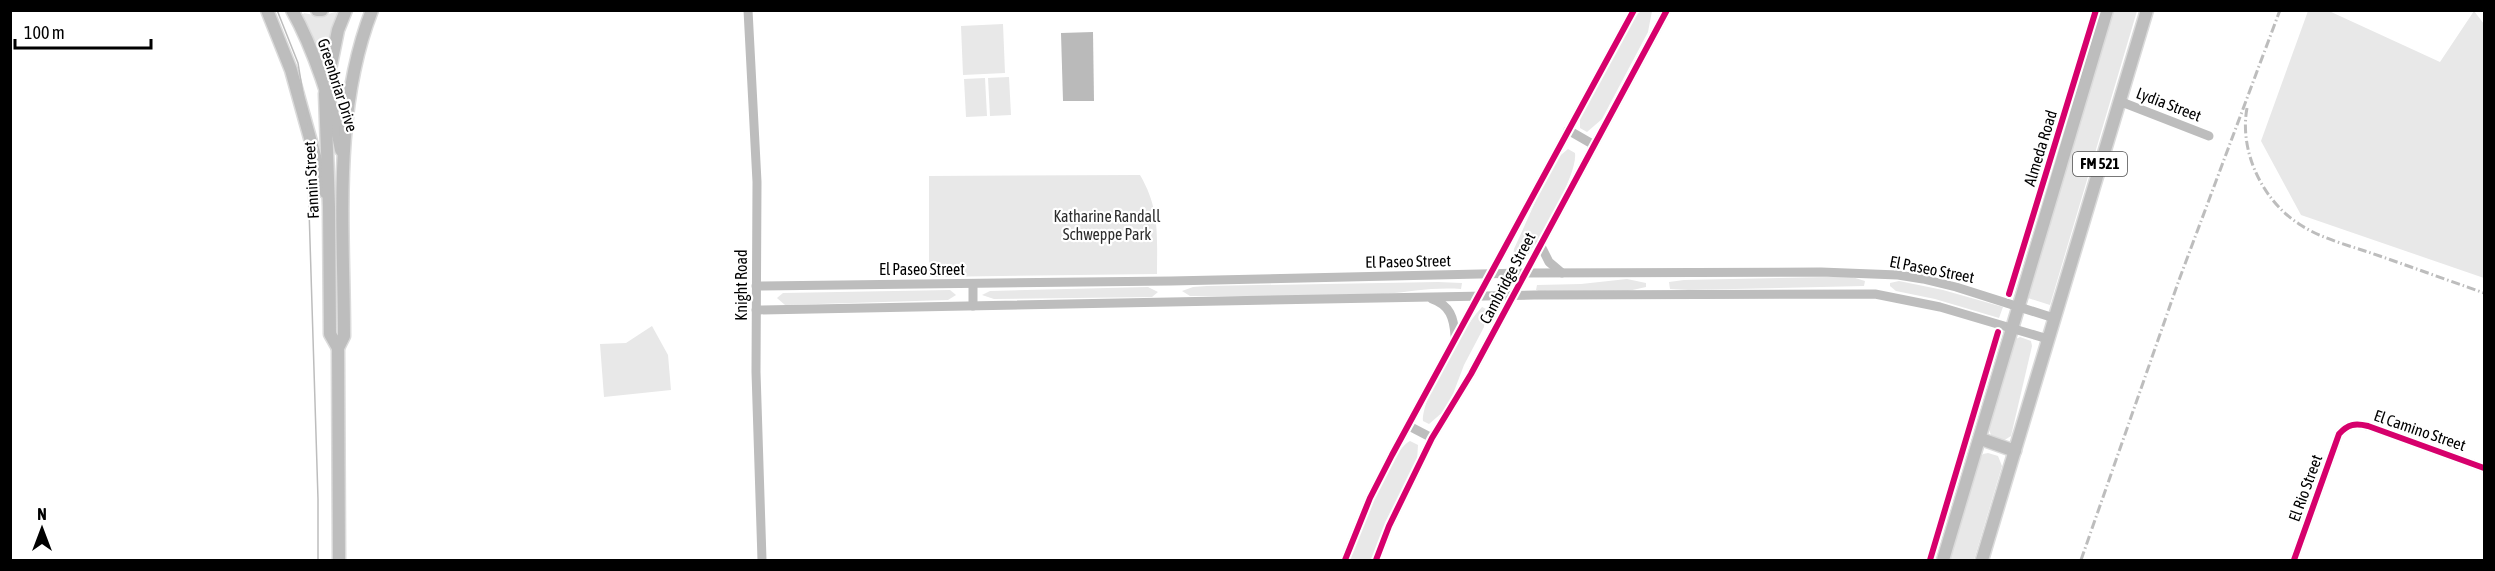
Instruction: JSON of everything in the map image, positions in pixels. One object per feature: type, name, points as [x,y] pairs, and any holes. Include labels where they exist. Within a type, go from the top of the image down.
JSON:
[{"type":"main road","points":[[267,10],[291,70],[329,207]]},
{"type":"main road","name":"Greenbriar Drive","points":[[292,10],[313,57],[325,94],[339,139],[344,172]]},
{"type":"main road","name":"Fannin Street","points":[[339,561],[338,348],[330,334],[325,94],[338,30],[346,10]]},
{"type":"main road","name":"Fannin Street","points":[[338,348],[345,336],[344,172],[351,90],[363,36],[372,10]]},
{"type":"main road","name":"Almeda Road","points":[[1944,561],[2107,10]]},
{"type":"main road","name":"FM 521","points":[[1982,561],[2147,10]]},
{"type":"main road","points":[[1981,439],[2015,451]]},
{"type":"street","name":"Knight Road","points":[[748,10],[757,182],[756,310],[762,561]]},
{"type":"street","name":"Cambridge Street","points":[[1345,561],[1370,498],[1455,336],[1634,10]]},
{"type":"street","name":"Cambridge Street","points":[[1376,561],[1389,526],[1432,438],[1471,374],[1667,10]]},
{"type":"street","name":"Lydia Street","points":[[2119,101],[2209,136]]},
{"type":"street","points":[[1568,130],[1594,145]]},
{"type":"street","points":[[1540,244],[1549,262],[1562,273]]},
{"type":"street","name":"El Paseo Street","points":[[756,286],[1171,281],[1524,273],[1875,274],[1898,275],[1934,282],[2054,318]]},
{"type":"street","points":[[1658,273],[1659,294]]},
{"type":"street","points":[[1875,274],[1875,294]]},
{"type":"street","points":[[1167,302],[1171,281]]},
{"type":"street","points":[[973,284],[973,306]]},
{"type":"street","name":"El Paseo Street","points":[[756,310],[1478,296],[1875,294],[1940,306],[2048,339]]},
{"type":"street","points":[[1423,297],[1437,301],[1448,309],[1452,315],[1455,336]]},
{"type":"street","name":"El Camino Street","points":[[2346,427],[2357,424],[2368,426],[2484,468]]},
{"type":"street","points":[[1409,426],[1432,438]]},
{"type":"street","name":"El Rio Street","points":[[2294,561],[2337,441],[2346,427]]},
{"type":"green space","points":[[1641,11],[1652,11],[1648,32],[1602,119],[1587,132],[1580,128],[1580,118],[1631,20]]},
{"type":"green space","points":[[2112,11],[2137,11],[2050,305],[2028,298],[2028,294]]},
{"type":"green space","points":[[2308,11],[2329,11],[2440,62],[2474,11],[2484,24],[2484,278],[2301,215],[2261,141]]},
{"type":"green space","points":[[336,12],[339,14],[325,64],[321,64],[301,16],[304,13],[319,16]]},
{"type":"green space","points":[[1003,24],[1005,73],[963,75],[961,26]]},
{"type":"green space","points":[[1009,77],[1011,115],[990,116],[988,78]]},
{"type":"green space","points":[[985,78],[987,116],[966,117],[964,79]]},
{"type":"green space","points":[[1568,149],[1575,153],[1574,163],[1564,191],[1525,259],[1519,265],[1512,265],[1514,249],[1546,178],[1556,159]]},
{"type":"green space","name":"Katharine Randall Schweppe Park","points":[[1140,175],[1154,211],[1157,235],[1157,274],[929,277],[929,176]]},
{"type":"green space","points":[[1852,277],[1865,281],[1864,286],[1689,290],[1670,289],[1669,282],[1684,280]]},
{"type":"green space","points":[[1627,279],[1646,283],[1646,287],[1628,291],[1541,292],[1536,290],[1537,285],[1581,284]]},
{"type":"green space","points":[[1899,281],[1943,290],[2003,307],[1999,318],[1935,299],[1896,291],[1890,283]]},
{"type":"green space","points":[[1462,283],[1461,289],[1335,296],[1190,296],[1182,291],[1207,286]]},
{"type":"green space","points":[[1148,287],[1158,292],[1152,297],[994,299],[982,295],[990,291]]},
{"type":"green space","points":[[950,290],[956,295],[948,300],[785,305],[777,298],[783,293]]},
{"type":"green space","points":[[1482,307],[1486,309],[1484,327],[1444,411],[1429,424],[1423,421],[1429,395],[1436,379],[1455,345]]},
{"type":"green space","points":[[652,326],[668,355],[671,390],[604,397],[600,344],[626,343]]},
{"type":"green space","points":[[2020,337],[2031,341],[2032,346],[2011,436],[2003,441],[1991,435],[1988,427],[2014,340]]},
{"type":"green space","points":[[1410,441],[1418,445],[1417,461],[1386,521],[1371,560],[1349,560],[1383,477],[1401,449]]},
{"type":"green space","points":[[1983,454],[1998,456],[2002,466],[1974,560],[1949,560],[1979,460]]},
{"type":"shaded area","points":[[1093,32],[1094,101],[1063,101],[1061,33]]},
{"type":"tram line","points":[[277,10],[298,63],[306,112],[318,560]]},
{"type":"railway","points":[[2081,560],[2179,280],[2280,10]]},
{"type":"railway","points":[[2247,108],[2245,124],[2250,157],[2264,188],[2286,214],[2307,229],[2325,237],[2484,293]]},
{"type":"cycle path","points":[[1345,560],[1370,498],[1392,455],[1634,10]]},
{"type":"cycle path","points":[[1376,560],[1389,526],[1432,438],[1471,374],[1667,10]]},
{"type":"cycle path","points":[[2009,294],[2096,10]]},
{"type":"cycle path","points":[[1930,560],[1998,332]]},
{"type":"cycle path","points":[[2294,560],[2339,434],[2349,426],[2368,426],[2484,468]]}]
